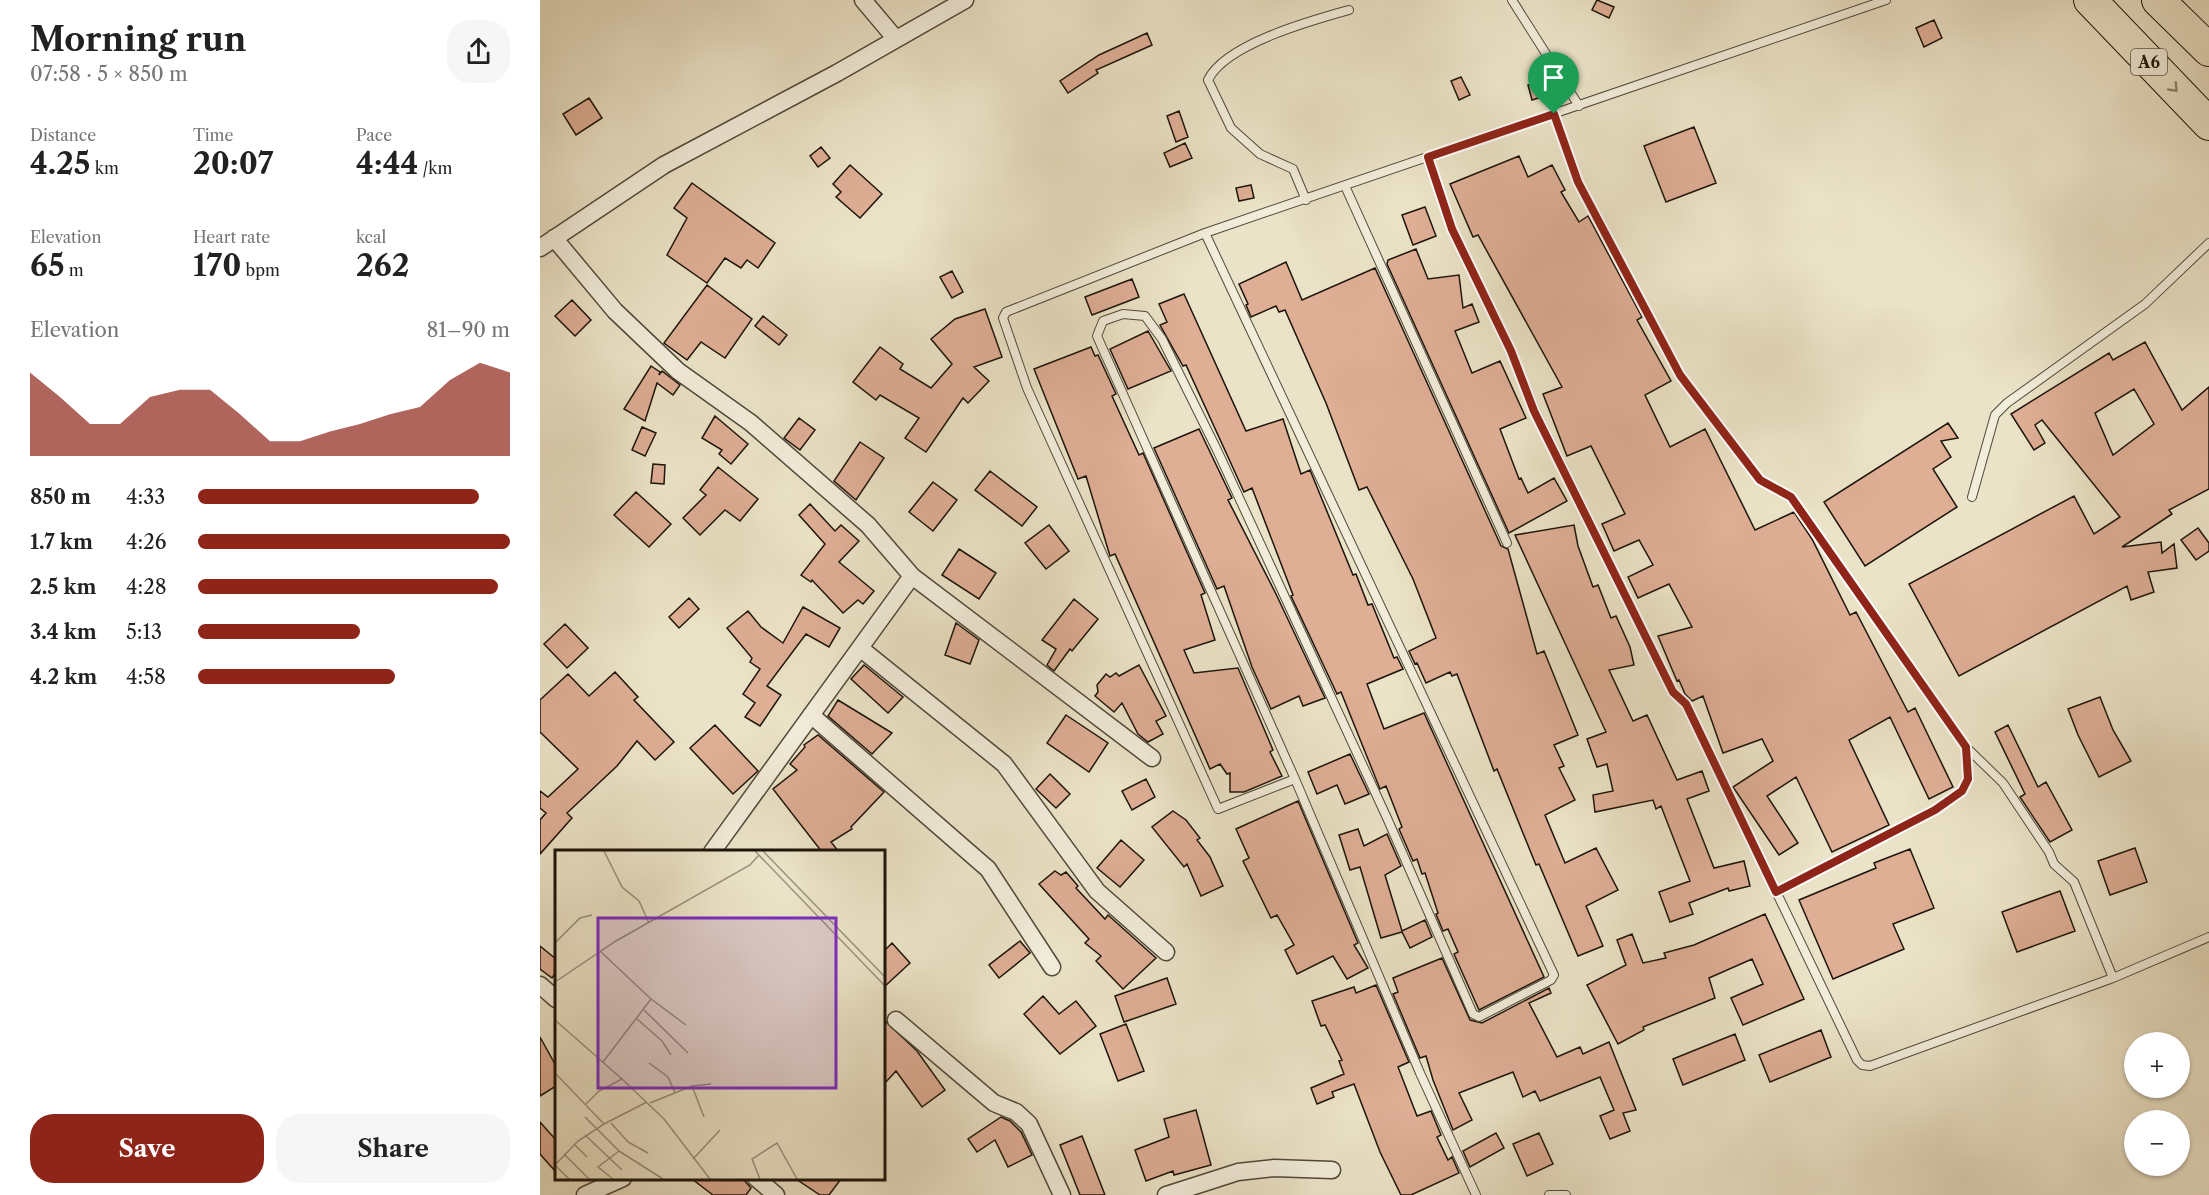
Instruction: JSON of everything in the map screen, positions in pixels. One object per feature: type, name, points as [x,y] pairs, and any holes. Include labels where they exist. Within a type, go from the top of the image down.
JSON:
[{"type":"highway","name":"A6","points":[[2090,0],[2209,124]]},
{"type":"highway","points":[[2158,0],[2209,49]]},
{"type":"street","points":[[863,0],[895,38]]},
{"type":"street","points":[[965,0],[837,73],[664,165],[547,243],[678,371],[751,423],[868,525],[912,576],[1152,758]]},
{"type":"street","points":[[712,850],[912,576]]},
{"type":"street","points":[[860,648],[1004,764],[1097,891],[1166,952]]},
{"type":"street","points":[[811,715],[988,869],[1052,967]]},
{"type":"street","points":[[540,985],[555,998]]},
{"type":"street","points":[[896,1020],[994,1103],[1016,1112],[1029,1124],[1062,1195]]},
{"type":"street","points":[[1166,1195],[1197,1190],[1238,1172],[1274,1168],[1332,1170]]},
{"type":"street","points":[[585,1195],[621,1180]]},
{"type":"street","points":[[757,1180],[776,1195]]},
{"type":"lane","points":[[1512,0],[1579,106]]},
{"type":"lane","points":[[1295,779],[1218,809],[1027,387],[1003,318],[1006,312],[1205,232],[1306,200],[1886,0]]},
{"type":"lane","points":[[1306,200],[1293,169],[1260,154],[1231,128],[1208,80],[1218,65],[1253,45],[1296,24],[1349,10]]},
{"type":"lane","points":[[1554,114],[1578,182],[1680,375],[1760,480],[1791,497],[1966,747],[2003,783],[2049,852],[2054,864],[2074,882],[2113,978]]},
{"type":"lane","points":[[1428,157],[1452,229],[1511,351],[1534,411],[1673,692],[1686,704],[1857,1060],[1862,1065],[1870,1066],[2113,978],[2209,937]]},
{"type":"lane","points":[[1344,186],[1507,543]]},
{"type":"lane","points":[[1205,232],[1554,975],[1551,980],[1479,1017],[1473,1014],[1377,796],[1217,450],[1162,339],[1145,316],[1123,314],[1103,321],[1097,336],[1295,779],[1420,1073],[1476,1195]]},
{"type":"lane","points":[[1972,497],[1995,415],[2007,403],[2145,304],[2209,243]]},
{"type":"lane","points":[[1776,892],[1935,810],[1962,791],[1968,779],[1966,747]]},
{"type":"lane","points":[[1550,1195],[1566,1195]]},
{"type":"building","points":[[1597,0],[1614,7],[1609,18],[1592,10]]},
{"type":"building","points":[[1934,20],[1942,38],[1924,47],[1916,28]]},
{"type":"building","points":[[1147,33],[1152,45],[1096,70],[1098,73],[1068,93],[1060,81],[1099,55]]},
{"type":"building","points":[[1461,77],[1470,95],[1459,100],[1451,81]]},
{"type":"building","points":[[1540,81],[1545,96],[1532,100],[1528,85]]},
{"type":"building","points":[[589,98],[602,118],[576,135],[563,114]]},
{"type":"building","points":[[1179,111],[1188,137],[1176,142],[1167,116]]},
{"type":"building","points":[[1694,127],[1716,183],[1666,202],[1644,146]]},
{"type":"building","points":[[1185,143],[1192,158],[1170,167],[1164,153]]},
{"type":"building","points":[[821,147],[830,158],[818,167],[810,156]]},
{"type":"building","points":[[1519,156],[1528,177],[1552,165],[1565,190],[1561,192],[1579,222],[1588,216],[1642,317],[1637,320],[1671,381],[1645,395],[1670,447],[1705,429],[1755,530],[1794,512],[1812,539],[1850,615],[1856,612],[1908,712],[1915,708],[1953,787],[1929,799],[1890,717],[1849,740],[1889,825],[1832,852],[1796,777],[1767,796],[1798,843],[1779,855],[1733,787],[1773,761],[1762,739],[1723,753],[1703,696],[1692,701],[1685,694],[1679,680],[1677,681],[1658,636],[1692,627],[1669,584],[1638,598],[1628,577],[1653,565],[1639,540],[1614,551],[1602,524],[1625,514],[1591,446],[1567,456],[1543,394],[1562,387],[1478,235],[1473,237],[1450,184]]},
{"type":"building","points":[[850,165],[882,194],[860,218],[836,197],[841,192],[833,184]]},
{"type":"building","points":[[692,183],[775,243],[758,268],[747,260],[741,268],[725,258],[707,283],[667,255],[687,218],[674,208]]},
{"type":"building","points":[[1251,185],[1254,198],[1239,201],[1236,188]]},
{"type":"building","points":[[1425,207],[1436,236],[1413,245],[1402,215]]},
{"type":"building","points":[[1416,249],[1428,279],[1459,275],[1463,308],[1472,304],[1479,322],[1455,331],[1472,373],[1500,361],[1526,418],[1500,429],[1519,479],[1521,478],[1528,493],[1554,478],[1567,501],[1509,533],[1387,264],[1388,260]]},
{"type":"building","points":[[1286,262],[1302,300],[1375,268],[1501,546],[1508,549],[1537,654],[1544,651],[1578,735],[1554,745],[1564,766],[1559,768],[1575,800],[1545,815],[1565,863],[1596,848],[1618,890],[1586,906],[1603,946],[1578,956],[1539,864],[1536,865],[1497,769],[1494,771],[1457,674],[1452,676],[1450,672],[1426,683],[1417,663],[1415,664],[1409,651],[1436,638],[1413,579],[1367,487],[1359,490],[1326,403],[1285,310],[1279,312],[1276,306],[1251,317],[1239,284]]},
{"type":"building","points":[[952,271],[963,292],[952,298],[940,277]]},
{"type":"building","points":[[1132,279],[1139,297],[1092,315],[1085,297]]},
{"type":"building","points":[[707,285],[752,319],[725,358],[701,342],[687,360],[664,343]]},
{"type":"building","points":[[1184,294],[1246,431],[1283,419],[1301,474],[1310,470],[1353,575],[1356,574],[1368,605],[1372,604],[1394,658],[1397,657],[1403,669],[1367,684],[1384,729],[1424,713],[1544,977],[1479,1010],[1454,954],[1458,952],[1448,929],[1443,931],[1436,914],[1438,913],[1425,873],[1422,874],[1417,859],[1413,861],[1399,829],[1402,827],[1386,786],[1380,789],[1341,692],[1337,694],[1291,596],[1293,595],[1252,488],[1244,492],[1186,365],[1183,366],[1160,325],[1167,322],[1159,304]]},
{"type":"building","points":[[572,300],[591,320],[575,336],[555,316]]},
{"type":"building","points":[[985,309],[1002,357],[974,367],[989,381],[968,403],[963,398],[926,452],[905,438],[919,418],[880,395],[876,400],[853,382],[880,347],[903,364],[900,369],[931,388],[952,364],[931,339],[955,319]]},
{"type":"building","points":[[763,316],[787,335],[779,345],[755,326]]},
{"type":"building","points":[[1148,331],[1171,371],[1128,389],[1110,349]]},
{"type":"building","points":[[2145,342],[2182,410],[2209,387],[2209,489],[2169,510],[2172,514],[2122,547],[2161,542],[2162,553],[2174,544],[2177,568],[2148,572],[2154,592],[2131,600],[2127,586],[1959,676],[1909,584],[2074,496],[2094,534],[2120,517],[2042,420],[2035,425],[2045,443],[2034,450],[2011,414],[2109,353],[2113,360]],"holes":[[[2134,389],[2154,424],[2113,455],[2095,413]]]},
{"type":"building","points":[[1091,347],[1095,356],[1098,355],[1116,394],[1112,396],[1139,455],[1143,453],[1205,593],[1201,595],[1215,640],[1184,650],[1194,673],[1238,668],[1273,750],[1270,752],[1282,776],[1244,792],[1230,792],[1230,773],[1227,774],[1220,764],[1210,769],[1115,554],[1110,556],[1086,476],[1078,479],[1034,369]]},
{"type":"building","points":[[651,366],[660,372],[659,375],[662,371],[680,385],[673,395],[657,383],[645,421],[624,409]]},
{"type":"building","points":[[715,416],[748,444],[731,464],[719,454],[722,450],[702,438]]},
{"type":"building","points":[[799,418],[815,430],[800,450],[784,438]]},
{"type":"building","points":[[1948,423],[1958,438],[1941,441],[1951,457],[1933,469],[1957,507],[1865,566],[1824,502]]},
{"type":"building","points":[[642,427],[656,433],[645,456],[632,450]]},
{"type":"building","points":[[1199,429],[1232,498],[1228,500],[1325,698],[1303,706],[1299,696],[1271,709],[1252,667],[1224,586],[1217,589],[1154,448]]},
{"type":"building","points":[[860,442],[884,458],[856,500],[834,481]]},
{"type":"building","points":[[653,464],[665,465],[664,484],[651,483]]},
{"type":"building","points":[[718,467],[758,499],[740,521],[725,510],[700,535],[683,518],[706,495],[700,490]]},
{"type":"building","points":[[990,471],[1037,507],[1022,526],[975,490]]},
{"type":"building","points":[[933,482],[957,500],[933,531],[909,512]]},
{"type":"building","points":[[636,492],[671,524],[649,547],[614,515]]},
{"type":"building","points":[[810,504],[835,531],[841,525],[859,541],[839,562],[874,591],[863,604],[858,600],[843,613],[812,580],[811,582],[801,575],[825,544],[799,515]]},
{"type":"building","points":[[1049,525],[1069,551],[1046,569],[1025,543]]},
{"type":"building","points":[[1574,525],[1578,546],[1593,587],[1598,585],[1611,618],[1616,616],[1630,647],[1634,665],[1609,670],[1633,721],[1647,715],[1677,780],[1702,771],[1709,791],[1687,799],[1714,868],[1744,861],[1750,886],[1729,891],[1728,888],[1689,903],[1693,914],[1670,922],[1659,892],[1690,881],[1661,806],[1656,809],[1653,800],[1595,812],[1593,795],[1613,791],[1607,764],[1597,767],[1587,739],[1606,732],[1515,535]]},
{"type":"building","points":[[2198,528],[2209,543],[2209,551],[2196,560],[2181,540]]},
{"type":"building","points":[[959,549],[996,573],[979,599],[942,575]]},
{"type":"building","points":[[689,598],[699,609],[679,628],[669,617]]},
{"type":"building","points":[[1074,599],[1098,619],[1072,651],[1070,649],[1054,671],[1047,665],[1056,649],[1042,640]]},
{"type":"building","points":[[803,607],[840,628],[829,647],[806,634],[767,686],[781,695],[760,726],[745,717],[755,703],[743,694],[760,669],[750,662],[752,658],[727,628],[748,611],[761,627],[783,643]]},
{"type":"building","points":[[956,623],[979,640],[970,664],[945,655]]},
{"type":"building","points":[[565,624],[588,648],[567,668],[544,644]]},
{"type":"building","points":[[864,665],[903,697],[888,713],[851,679]]},
{"type":"building","points":[[1139,665],[1166,716],[1156,721],[1163,734],[1148,742],[1138,734],[1122,703],[1114,712],[1095,696],[1098,692],[1097,685],[1106,674],[1110,677],[1116,673],[1119,676]]},
{"type":"building","points":[[615,672],[638,697],[634,700],[674,742],[655,760],[637,741],[617,766],[567,813],[572,818],[540,854],[540,820],[546,813],[540,808],[540,791],[548,797],[578,769],[540,732],[540,700],[568,674],[589,696]]},
{"type":"building","points":[[2100,697],[2113,730],[2131,761],[2099,777],[2068,709]]},
{"type":"building","points":[[838,700],[892,733],[872,754],[828,716]]},
{"type":"building","points":[[1066,715],[1108,743],[1089,772],[1047,743]]},
{"type":"building","points":[[715,725],[758,771],[733,794],[690,748]]},
{"type":"building","points":[[2008,725],[2038,787],[2046,782],[2072,830],[2050,842],[2020,797],[2025,794],[1995,732]]},
{"type":"building","points":[[818,735],[884,792],[851,827],[852,829],[831,842],[837,850],[820,850],[773,789],[797,770],[790,764],[805,747],[804,745]]},
{"type":"building","points":[[1350,754],[1369,794],[1345,804],[1337,785],[1317,794],[1308,772]]},
{"type":"building","points":[[1050,774],[1070,794],[1056,808],[1036,789]]},
{"type":"building","points":[[1146,779],[1155,797],[1132,810],[1122,791]]},
{"type":"building","points":[[1298,801],[1358,943],[1354,945],[1368,968],[1347,979],[1333,956],[1297,974],[1285,950],[1294,945],[1277,915],[1271,918],[1243,861],[1249,858],[1236,829]]},
{"type":"building","points":[[1173,811],[1186,820],[1200,838],[1197,840],[1210,857],[1223,886],[1201,896],[1187,864],[1184,867],[1152,827]]},
{"type":"building","points":[[1358,829],[1364,846],[1387,834],[1401,866],[1385,875],[1402,931],[1425,920],[1432,937],[1410,948],[1402,932],[1381,938],[1360,867],[1350,870],[1339,835]]},
{"type":"building","points":[[1121,840],[1144,860],[1120,887],[1097,868]]},
{"type":"building","points":[[2135,848],[2147,882],[2110,895],[2098,861]]},
{"type":"building","points":[[1910,849],[1934,908],[1893,924],[1904,949],[1833,979],[1799,900],[1876,868],[1874,863]]},
{"type":"building","points":[[1055,871],[1061,875],[1066,872],[1078,886],[1076,888],[1105,919],[1108,915],[1156,958],[1123,989],[1096,961],[1101,956],[1085,943],[1089,939],[1039,884]]},
{"type":"building","points":[[2060,891],[2075,931],[2017,952],[2002,912]]},
{"type":"building","points":[[1765,914],[1804,999],[1743,1025],[1731,998],[1763,984],[1752,959],[1709,978],[1715,998],[1643,1027],[1644,1030],[1618,1044],[1587,985],[1626,965],[1617,940],[1632,934],[1643,963],[1666,958],[1664,953],[1694,945]]},
{"type":"building","points":[[1020,941],[1030,953],[999,978],[989,965]]},
{"type":"building","points":[[892,943],[910,963],[885,986],[885,950]]},
{"type":"building","points":[[540,946],[555,958],[555,974],[552,978],[540,969]]},
{"type":"building","points":[[1442,958],[1470,1020],[1482,1023],[1549,988],[1551,993],[1529,1003],[1557,1057],[1580,1047],[1583,1054],[1609,1042],[1636,1110],[1623,1113],[1630,1131],[1610,1139],[1600,1116],[1614,1110],[1600,1077],[1540,1101],[1535,1091],[1523,1097],[1513,1072],[1459,1093],[1472,1120],[1453,1130],[1426,1056],[1420,1058],[1393,994],[1398,992],[1393,978]]},
{"type":"building","points":[[1167,978],[1176,1004],[1124,1022],[1115,996]]},
{"type":"building","points":[[1376,985],[1409,1062],[1398,1067],[1417,1116],[1431,1111],[1441,1135],[1437,1137],[1448,1160],[1452,1157],[1459,1173],[1411,1195],[1401,1195],[1380,1152],[1354,1084],[1332,1092],[1334,1097],[1317,1104],[1311,1088],[1344,1074],[1339,1061],[1342,1060],[1325,1025],[1321,1026],[1312,1001],[1354,987],[1356,993]]},
{"type":"building","points":[[1043,996],[1059,1014],[1076,1001],[1096,1026],[1060,1054],[1024,1014]]},
{"type":"building","points":[[885,1021],[917,1051],[945,1090],[922,1107],[896,1071],[885,1083]]},
{"type":"building","points":[[1126,1024],[1144,1071],[1118,1081],[1100,1034]]},
{"type":"building","points":[[1821,1030],[1831,1057],[1770,1082],[1759,1055]]},
{"type":"building","points":[[1735,1034],[1745,1060],[1683,1085],[1673,1059]]},
{"type":"building","points":[[540,1037],[555,1064],[555,1087],[540,1096]]},
{"type":"building","points":[[1196,1110],[1211,1165],[1174,1175],[1173,1171],[1146,1181],[1135,1150],[1169,1137],[1164,1119]]},
{"type":"building","points":[[1001,1117],[1010,1121],[1021,1132],[1032,1155],[1008,1167],[995,1140],[977,1152],[968,1139]]},
{"type":"building","points":[[540,1122],[555,1139],[555,1171],[540,1154]]},
{"type":"building","points":[[1496,1133],[1504,1148],[1470,1167],[1463,1151]]},
{"type":"building","points":[[1539,1133],[1553,1164],[1527,1176],[1513,1144]]},
{"type":"building","points":[[1082,1136],[1105,1195],[1080,1195],[1060,1145]]},
{"type":"building","points":[[693,1180],[744,1180],[751,1188],[746,1195],[713,1195]]},
{"type":"building","points":[[798,1180],[840,1180],[829,1195],[820,1195]]},
{"type":"route","points":[[1554,114],[1578,182],[1680,375],[1760,480],[1791,497],[1966,747],[1968,779],[1962,791],[1935,810],[1776,892],[1686,704],[1673,692],[1534,411],[1511,351],[1452,229],[1428,157],[1554,114]]}]
